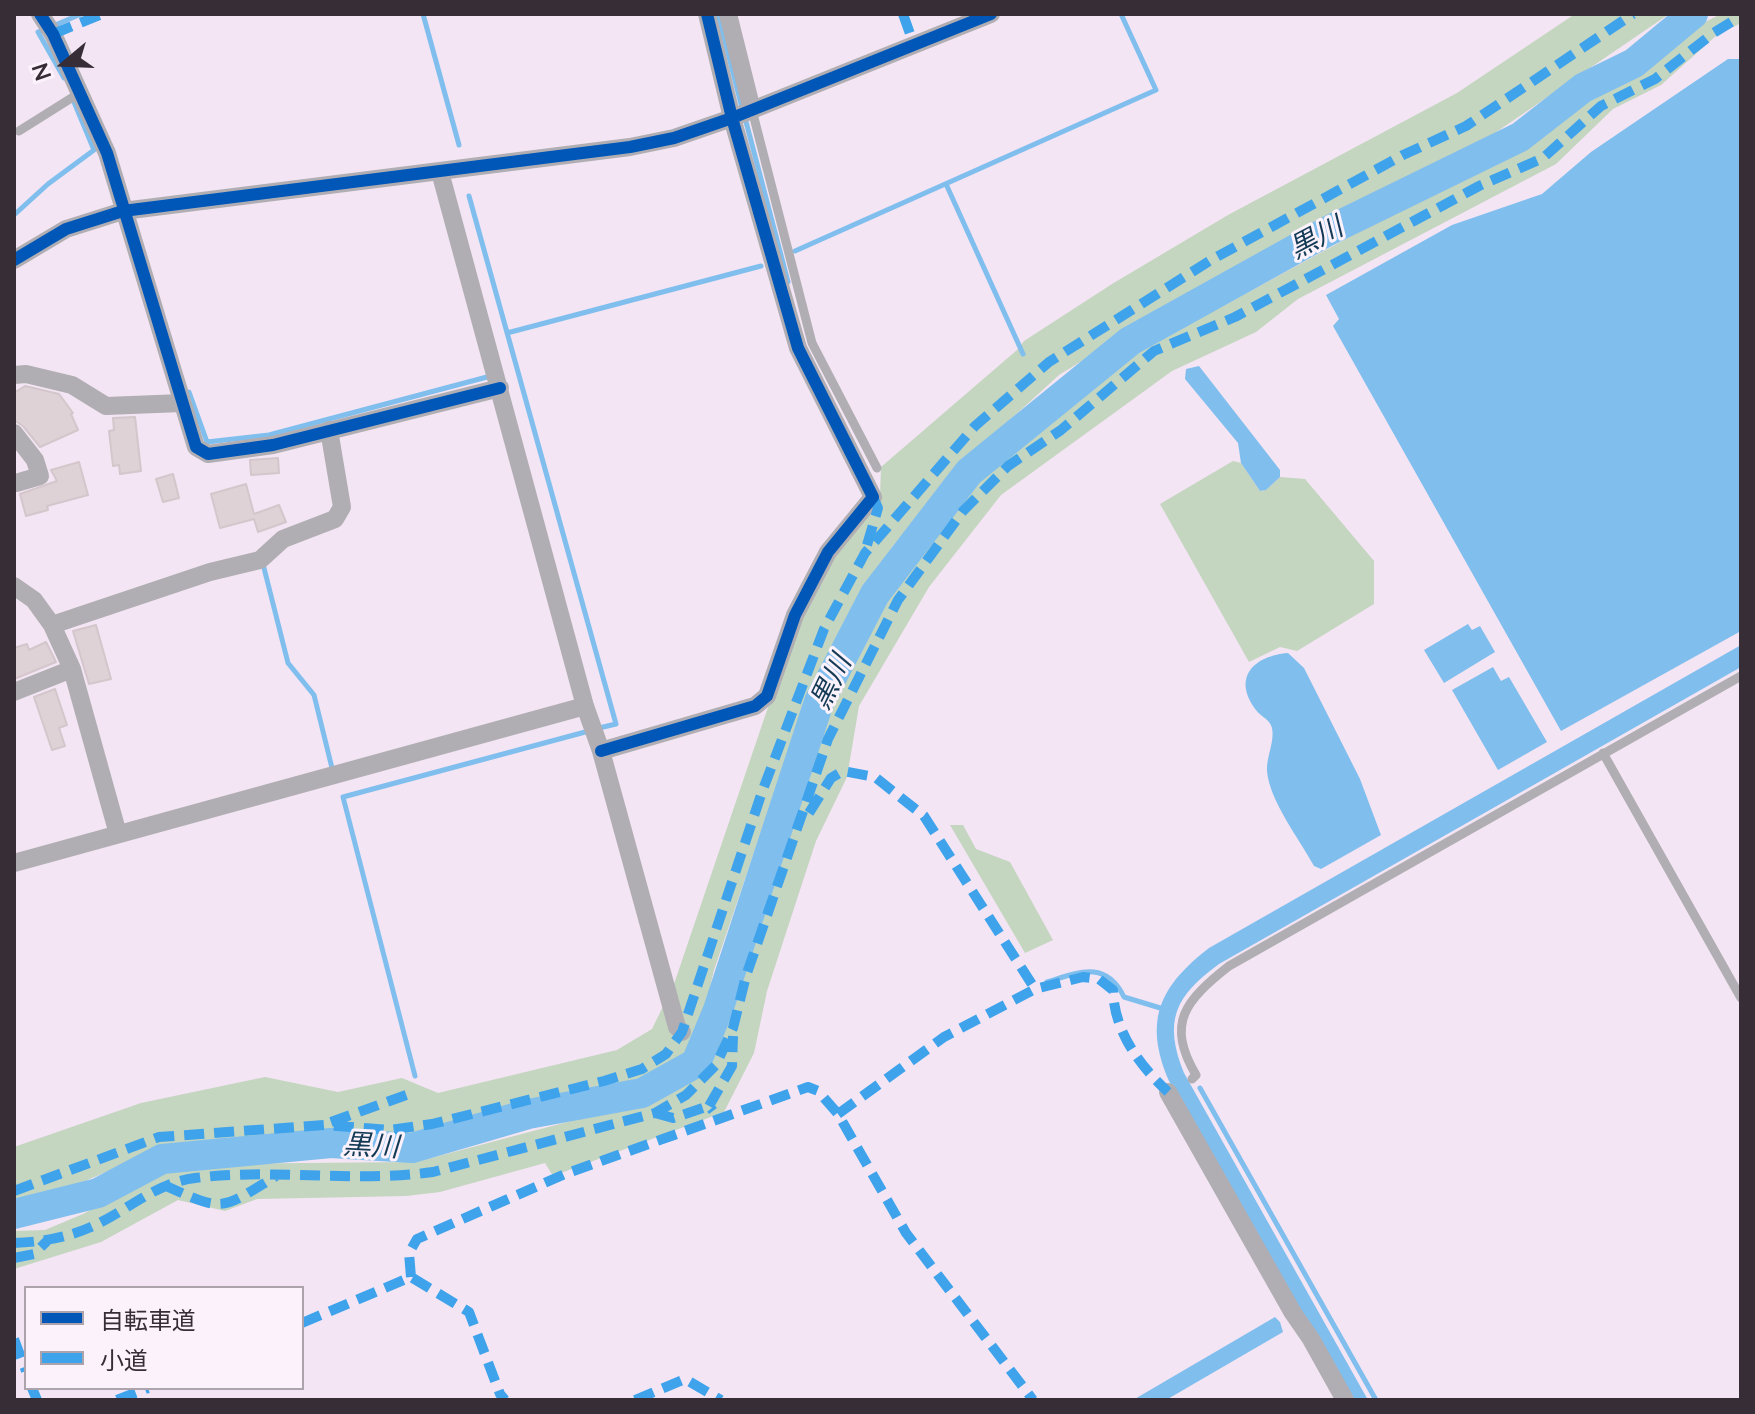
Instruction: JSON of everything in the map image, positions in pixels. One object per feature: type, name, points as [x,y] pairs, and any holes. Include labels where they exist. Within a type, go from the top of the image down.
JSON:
[{"type":"street","points":[[596,737],[755,706],[767,696],[795,615],[828,552],[873,497],[798,348],[732,118],[707,14]]},
{"type":"street","points":[[728,14],[752,110]]},
{"type":"street","points":[[14,260],[66,229],[123,211],[630,147],[674,138],[732,118],[991,14]]},
{"type":"street","points":[[46,23],[74,96],[107,153],[196,447],[208,454],[273,445],[500,388]]},
{"type":"street","points":[[454,170],[500,388],[585,706],[677,1027],[682,1032]]},
{"type":"street","points":[[14,375],[26,374],[72,385],[106,406],[182,403]]},
{"type":"street","points":[[52,625],[210,572],[260,560],[283,539],[335,519],[342,507],[329,430]]},
{"type":"street","points":[[14,433],[35,460],[40,476],[16,483]]},
{"type":"street","points":[[14,586],[34,600],[52,625],[72,669],[118,834]]},
{"type":"street","points":[[14,692],[72,669]]},
{"type":"street","points":[[14,863],[585,706]]},
{"type":"street","points":[[1168,1092],[1345,1400]]},
{"type":"lane","points":[[19,131],[74,96]]},
{"type":"lane","points":[[752,110],[812,343],[877,468]]},
{"type":"lane","points":[[1192,1079],[1196,1075],[1180,1037],[1182,1019],[1200,988],[1229,966],[1741,676]]},
{"type":"lane","points":[[1603,753],[1741,998]]},
{"type":"green space","points":[[1575,14],[1669,14],[1489,137],[1213,280],[1059,375],[977,450],[892,547],[857,602],[775,791],[714,970],[699,1034],[678,1064],[645,1082],[411,1142],[323,1139],[159,1149],[39,1201],[14,1205],[14,1147],[141,1103],[265,1077],[338,1092],[402,1078],[438,1093],[617,1050],[652,1029],[674,984],[798,619],[833,556],[880,497],[881,467],[1024,341],[1228,215],[1457,93]]},
{"type":"green space","points":[[1721,14],[1741,14],[1741,23],[1717,35],[1661,85],[1613,109],[1556,164],[1298,299],[1256,332],[1172,371],[1001,495],[929,587],[859,706],[847,777],[816,841],[767,991],[754,1053],[724,1112],[553,1176],[545,1163],[440,1192],[406,1196],[257,1199],[225,1211],[178,1200],[101,1242],[14,1269],[14,1231],[45,1230],[83,1214],[149,1178],[198,1164],[416,1162],[658,1098],[696,1071],[718,1036],[730,990],[815,739],[886,595],[953,503],[996,458],[1145,339],[1221,307],[1478,167],[1536,142],[1594,92],[1635,77],[1703,23]]},
{"type":"green space","points":[[1233,461],[1241,463],[1260,491],[1266,490],[1280,477],[1305,479],[1374,561],[1374,604],[1297,651],[1280,647],[1249,662],[1160,504]]},
{"type":"green space","points":[[950,825],[963,825],[976,849],[1010,862],[1053,940],[1025,953]]},
{"type":"water","points":[[1728,59],[1741,59],[1741,631],[1561,731],[1333,326],[1339,319],[1326,295],[1452,225],[1542,194],[1591,152]]},
{"type":"water","points":[[1199,366],[1280,470],[1280,477],[1266,490],[1260,491],[1241,463],[1238,443],[1185,379],[1186,369]]},
{"type":"water","points":[[1468,624],[1472,630],[1480,626],[1495,652],[1444,683],[1424,650]]},
{"type":"water","points":[[1741,645],[1741,667],[1219,964],[1183,999],[1174,1024],[1174,1039],[1184,1073],[1368,1400],[1352,1400],[1169,1081],[1157,1040],[1157,1022],[1168,991],[1178,976],[1209,948]]},
{"type":"water","points":[[1288,653],[1304,668],[1360,779],[1381,835],[1321,869],[1314,866],[1273,794],[1267,771],[1272,728],[1256,710],[1246,688],[1246,679],[1256,664]]},
{"type":"water","points":[[1493,667],[1501,681],[1509,677],[1547,742],[1498,770],[1452,690]]},
{"type":"water","points":[[1275,1317],[1283,1332],[1166,1400],[1133,1400]]},
{"type":"building","points":[[25,386],[59,394],[73,413],[78,430],[40,447],[14,420],[14,393]]},
{"type":"building","points":[[135,417],[141,471],[120,474],[119,465],[113,466],[109,431],[114,430],[113,418]]},
{"type":"building","points":[[278,458],[279,473],[251,475],[250,460]]},
{"type":"building","points":[[79,462],[88,495],[47,506],[48,510],[26,516],[20,494],[57,481],[51,470]]},
{"type":"building","points":[[173,474],[179,498],[163,502],[156,479]]},
{"type":"building","points":[[246,484],[254,514],[279,505],[286,522],[258,532],[254,519],[220,528],[211,494]]},
{"type":"building","points":[[96,625],[111,679],[89,684],[73,631]]},
{"type":"building","points":[[46,642],[56,662],[14,679],[14,648],[27,644],[29,650]]},
{"type":"building","points":[[55,689],[67,725],[59,728],[65,746],[52,750],[34,697]]},
{"type":"waterway","points":[[53,26],[81,14]]},
{"type":"waterway","points":[[423,14],[459,145]]},
{"type":"waterway","points":[[718,14],[742,108]]},
{"type":"waterway","points":[[795,251],[1156,90],[1121,14]]},
{"type":"waterway","name":"黒川","points":[[14,1214],[98,1193],[162,1159],[331,1143],[412,1148],[528,1114],[642,1093],[696,1063],[718,1010],[819,702],[875,594],[969,472],[1130,341],[1328,231],[1520,137],[1583,88],[1634,63],[1693,14]]},
{"type":"waterway","points":[[43,30],[38,32],[64,78]]},
{"type":"waterway","points":[[14,215],[48,184],[94,150],[74,102]]},
{"type":"waterway","points":[[745,118],[788,282]]},
{"type":"waterway","points":[[946,184],[1023,354]]},
{"type":"waterway","points":[[469,196],[616,724],[599,728]]},
{"type":"waterway","points":[[507,333],[761,266]]},
{"type":"waterway","points":[[189,392],[207,442],[269,435],[487,377]]},
{"type":"waterway","points":[[264,568],[288,663],[314,695],[332,768]]},
{"type":"waterway","points":[[415,1076],[343,797],[589,731]]},
{"type":"waterway","points":[[1047,982],[1081,973],[1100,973],[1117,985],[1124,997],[1167,1010]]},
{"type":"waterway","points":[[1200,1088],[1376,1400]]},
{"type":"marked path","points":[[53,34],[102,14]]},
{"type":"marked path","points":[[903,14],[914,45]]},
{"type":"marked path","points":[[14,1191],[159,1137],[324,1125],[389,1130],[432,1124],[604,1081],[642,1069],[666,1054],[682,1032],[762,792],[824,629],[865,553],[975,426],[1049,362],[1211,260],[1403,155],[1466,126],[1633,14]]},
{"type":"marked path","points":[[14,1243],[53,1239],[82,1231],[154,1191],[181,1181],[225,1175],[374,1176],[433,1172],[655,1113],[686,1095],[716,1065],[733,1028],[746,976],[828,739],[898,600],[963,511],[1008,466],[1061,430],[1154,351],[1235,317],[1479,186],[1543,158],[1601,106],[1655,79],[1712,34],[1741,16]]},
{"type":"marked path","points":[[867,545],[878,508],[873,497]]},
{"type":"marked path","points":[[809,813],[831,778],[843,771],[875,777],[924,816],[1035,989]]},
{"type":"marked path","points":[[838,1114],[944,1037],[1035,989],[1083,977],[1099,979],[1113,990],[1118,1019],[1130,1046],[1168,1092]]},
{"type":"marked path","points":[[709,1106],[732,1066],[733,1036]]},
{"type":"marked path","points":[[411,1277],[409,1253],[417,1239],[565,1174],[808,1087],[818,1091],[838,1114],[906,1233],[1033,1400]]},
{"type":"marked path","points":[[331,1122],[409,1094]]},
{"type":"marked path","points":[[655,1113],[673,1118],[709,1106],[713,1111]]},
{"type":"marked path","points":[[164,1185],[199,1200],[222,1204],[243,1196],[276,1176]]},
{"type":"marked path","points":[[14,1258],[34,1254],[47,1241]]},
{"type":"marked path","points":[[304,1322],[411,1277],[469,1312],[505,1400]]},
{"type":"marked path","points":[[14,1339],[24,1366]]},
{"type":"marked path","points":[[635,1400],[685,1379],[721,1400]]},
{"type":"marked path","points":[[33,1390],[37,1400]]},
{"type":"marked path","points":[[117,1400],[143,1390]]},
{"type":"cycle path","points":[[40,14],[53,34],[107,153],[196,447],[208,454],[273,445],[500,388]]},
{"type":"cycle path","points":[[601,751],[755,706],[767,696],[795,615],[828,552],[873,497],[798,348],[732,118],[707,14]]},
{"type":"cycle path","points":[[14,260],[66,229],[123,211],[630,147],[674,138],[732,118],[991,14]]}]
